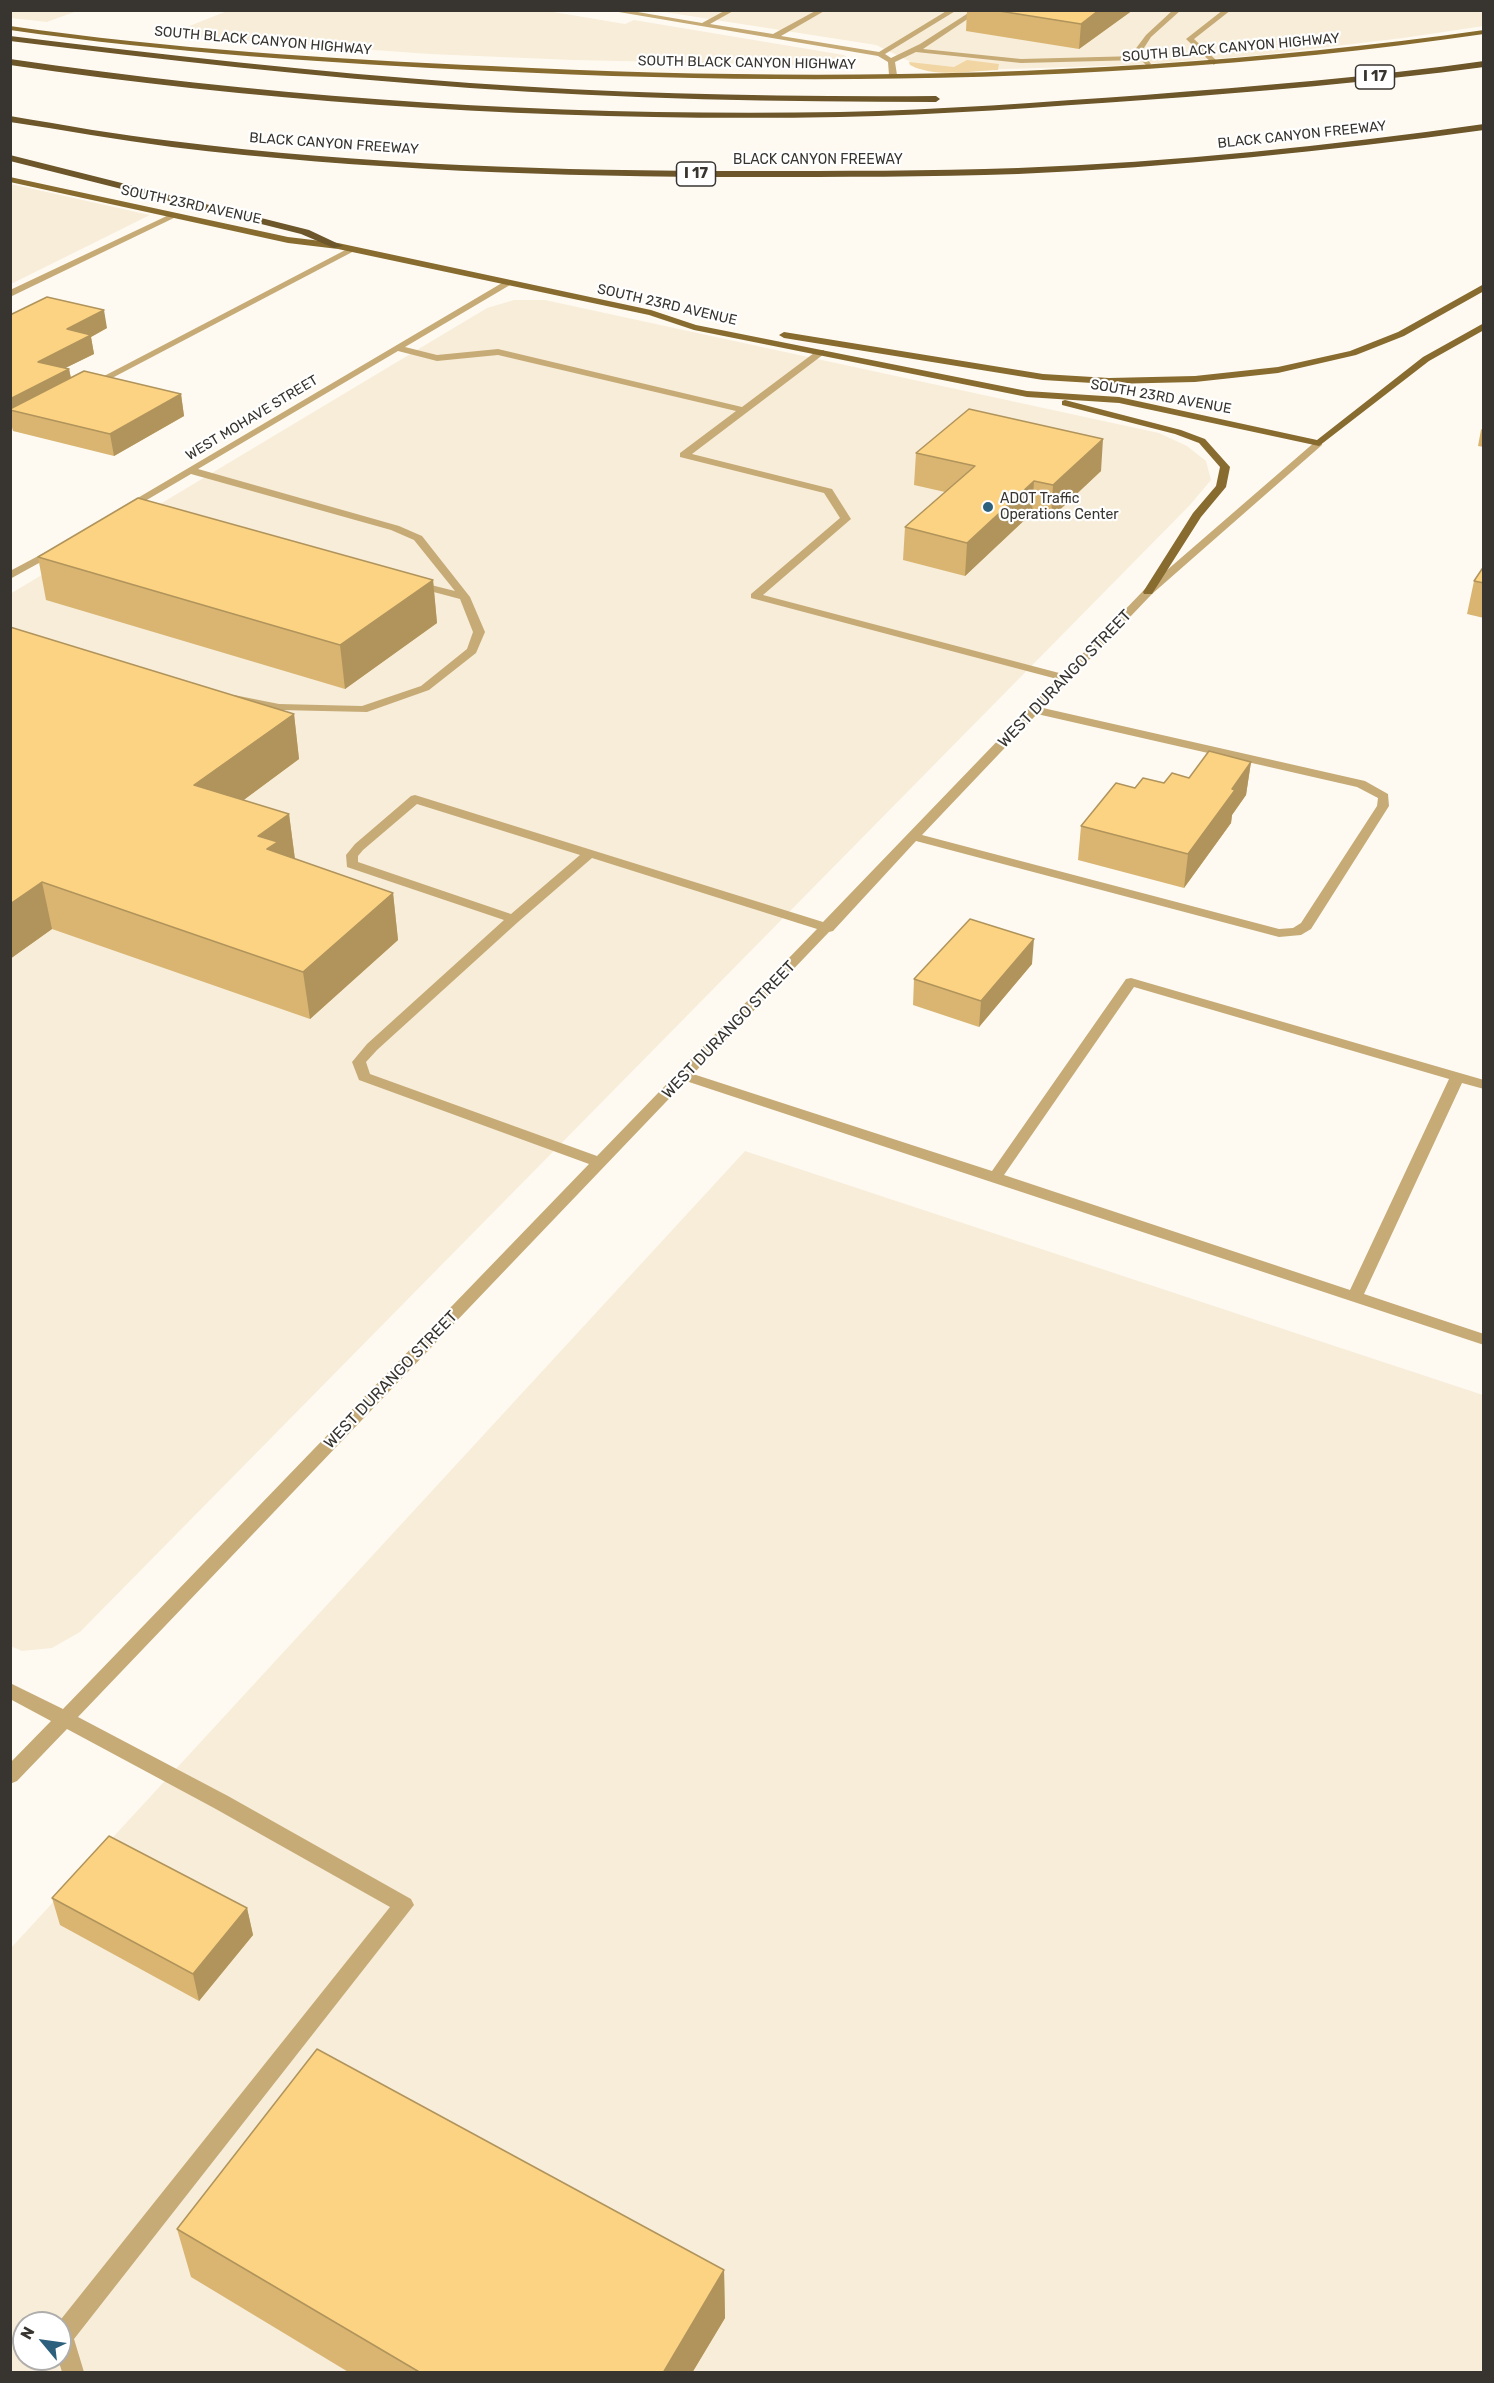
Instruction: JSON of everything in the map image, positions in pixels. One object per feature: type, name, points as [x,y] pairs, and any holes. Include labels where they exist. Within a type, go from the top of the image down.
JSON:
[{"type":"highway","points":[[10,38],[182,60],[517,87],[690,96],[948,99]]},
{"type":"highway","name":"I 17","points":[[10,62],[159,83],[328,99],[584,112],[755,115],[890,113],[1267,88],[1484,64]]},
{"type":"highway","points":[[980,98],[1267,88]]},
{"type":"highway","name":"BLACK CANYON FREEWAY","points":[[10,119],[171,144],[346,161],[596,173],[732,174],[1053,169],[1312,149],[1383,142],[1484,127]]},
{"type":"highway","points":[[10,158],[305,232],[338,246]]},
{"type":"main road","name":"SOUTH BLACK CANYON HIGHWAY","points":[[10,28],[264,54],[501,69],[772,76],[1061,72],[1152,68],[1398,44],[1484,32]]},
{"type":"main road","name":"SOUTH 23RD AVENUE","points":[[10,179],[288,240],[354,249],[651,314],[694,327],[1027,394],[1119,400],[1319,442]]},
{"type":"main road","points":[[651,314],[1043,377],[1109,381],[1195,379],[1278,370],[1353,353],[1401,334],[1484,287]]},
{"type":"main road","name":"WEST DURANGO STREET","points":[[1319,442],[1426,359],[1484,326]]},
{"type":"main road","points":[[1027,394],[1178,432],[1202,441],[1225,467],[1221,487],[1197,514],[1148,592]]},
{"type":"street","points":[[610,10],[880,54],[891,61],[893,75]]},
{"type":"street","points":[[703,25],[732,10]]},
{"type":"street","points":[[773,37],[823,10]]},
{"type":"street","points":[[880,54],[954,10]]},
{"type":"street","points":[[891,61],[915,50],[978,10]]},
{"type":"street","points":[[1152,68],[1141,58],[1138,51],[1141,43],[1178,10]]},
{"type":"street","points":[[1214,63],[1190,39],[1228,10]]},
{"type":"street","points":[[915,50],[994,59],[1052,62],[1141,58]]},
{"type":"street","points":[[1052,62],[1061,72]]},
{"type":"street","points":[[10,294],[174,216]]},
{"type":"street","points":[[83,389],[354,249]]},
{"type":"street","name":"WEST MOHAVE STREET","points":[[110,517],[507,283]]},
{"type":"street","points":[[396,348],[437,358],[498,352],[743,410]]},
{"type":"street","points":[[821,352],[684,455],[828,491],[846,519],[755,596],[1065,678]]},
{"type":"street","name":"WEST DURANGO STREET","points":[[10,1776],[828,928],[1148,592],[1319,442]]},
{"type":"street","points":[[190,470],[406,532],[418,538],[465,597],[479,632],[472,651],[425,688],[363,710],[279,707],[227,697]]},
{"type":"street","points":[[10,576],[60,547]]},
{"type":"street","points":[[399,579],[465,597]]},
{"type":"street","points":[[915,837],[1279,933],[1296,932],[1306,926],[1383,806],[1384,797],[1361,784],[1035,710]]},
{"type":"street","points":[[513,920],[352,864],[352,855],[358,847],[416,799],[828,928]]},
{"type":"street","points":[[590,854],[513,920],[372,1047],[359,1062],[364,1077],[600,1163]]},
{"type":"street","points":[[995,1177],[1131,982],[1484,1085]]},
{"type":"street","points":[[684,1076],[1484,1340]]},
{"type":"street","points":[[1355,1297],[1457,1078]]},
{"type":"street","points":[[10,1690],[66,1718],[404,1905],[62,2336],[73,2373]]},
{"type":"shaded area","points":[[11,10],[77,11],[47,22],[11,18]]},
{"type":"shaded area","points":[[542,10],[625,24],[634,20],[844,55],[853,61],[842,66],[573,60],[429,54],[167,35],[227,11]]},
{"type":"shaded area","points":[[1483,10],[1484,26],[1261,55],[1134,65],[943,71],[915,68],[909,61],[876,45],[658,11]]},
{"type":"shaded area","points":[[967,60],[999,64],[998,70],[941,73],[920,69],[910,65],[909,62],[954,67]]},
{"type":"shaded area","points":[[11,184],[150,215],[11,284]]},
{"type":"shaded area","points":[[514,300],[545,300],[1159,433],[1187,446],[1206,461],[1211,480],[1190,505],[80,1632],[52,1648],[22,1651],[10,1646],[10,594],[487,308]]},
{"type":"shaded area","points":[[745,1151],[1483,1395],[1483,2372],[11,2372],[10,1949]]},
{"type":"building","points":[[993,10],[1099,10],[1081,24]]},
{"type":"building","points":[[47,297],[104,310],[67,329],[91,335],[38,362],[69,369],[10,399],[10,315]]},
{"type":"building","points":[[84,371],[181,394],[110,434],[10,410]]},
{"type":"building","points":[[969,409],[1103,439],[1053,485],[1034,481],[967,543],[905,527],[975,466],[916,453]]},
{"type":"building","points":[[138,498],[433,580],[340,645],[38,557]]},
{"type":"building","points":[[1484,566],[1484,583],[1474,581]]},
{"type":"building","points":[[10,627],[294,714],[194,785],[289,814],[258,836],[278,842],[267,849],[393,893],[303,972],[42,882],[10,904]]},
{"type":"building","points":[[1209,751],[1251,762],[1232,789],[1235,790],[1188,854],[1081,826],[1116,783],[1135,788],[1143,778],[1164,783],[1172,773],[1189,778]]},
{"type":"building","points":[[970,919],[1034,939],[981,1001],[914,979]]},
{"type":"building","points":[[109,1836],[247,1908],[193,1974],[52,1898]]},
{"type":"building","points":[[317,2049],[724,2270],[663,2373],[421,2373],[177,2229]]},
{"type":"place","name":"ADOT Traffic Operations Center","points":[[988,507]]}]
